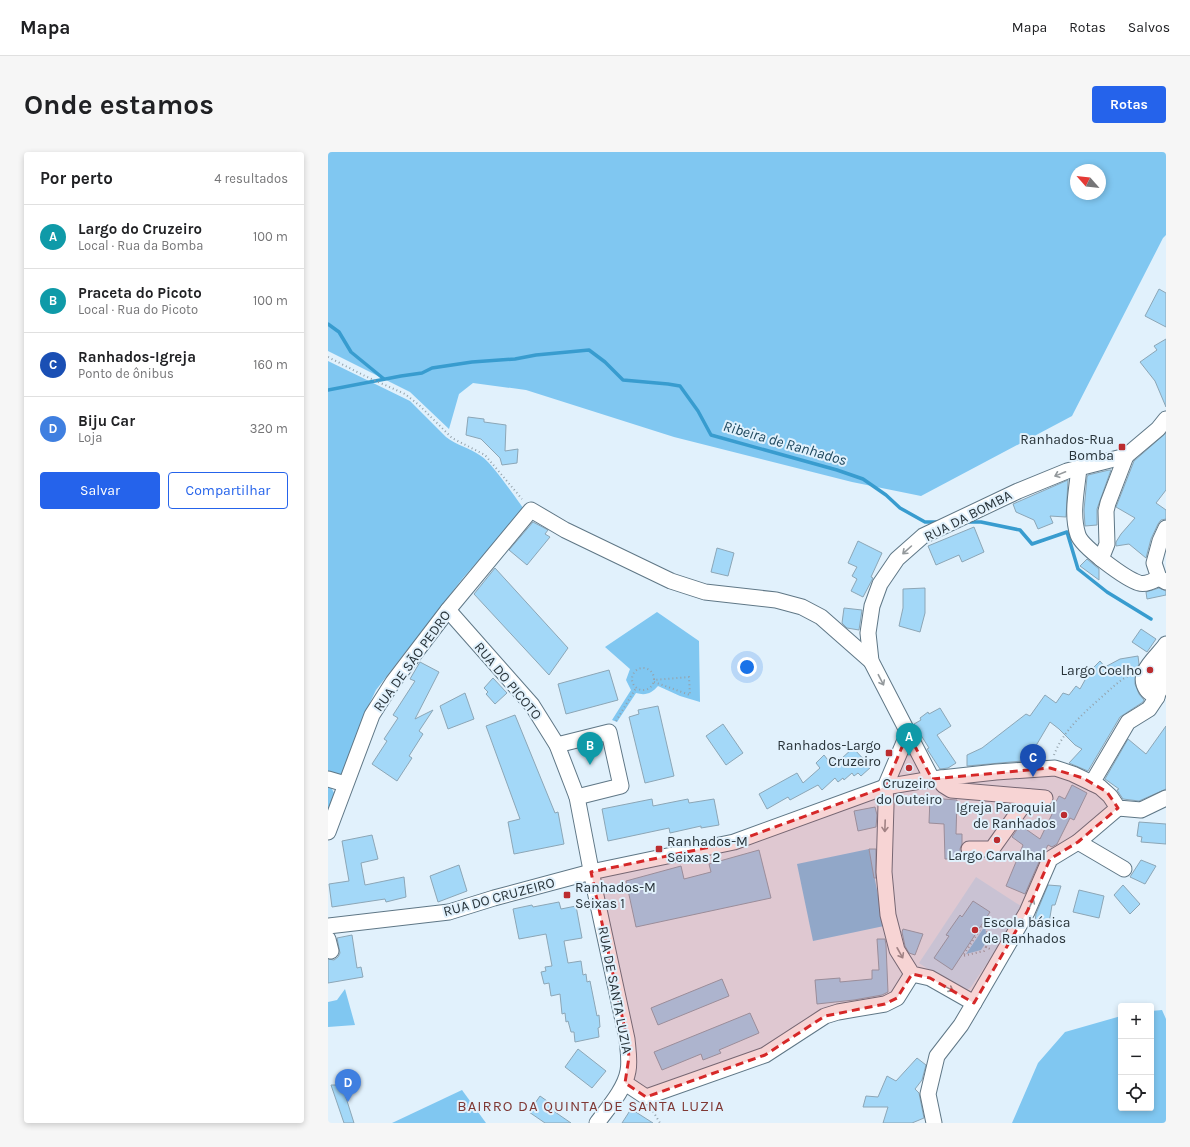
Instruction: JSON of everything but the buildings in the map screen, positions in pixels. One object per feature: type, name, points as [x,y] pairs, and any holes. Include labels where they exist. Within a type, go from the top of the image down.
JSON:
[{"type":"street","name":"RUA DA BOMBA","points":[[937,778],[908,733],[871,661],[868,633],[872,606],[880,584],[897,559],[923,536],[1018,491],[1067,471],[1126,456],[1158,429],[1166,419]]},
{"type":"street","points":[[1101,559],[1107,544],[1106,511],[1126,456]]},
{"type":"street","points":[[1079,468],[1074,521],[1078,537],[1088,548],[1116,570],[1140,584],[1163,580],[1154,563],[1160,541],[1166,528]]},
{"type":"street","name":"RUA DE SÃO PEDRO","points":[[328,832],[372,715],[393,682],[448,610],[531,510]]},
{"type":"street","points":[[531,510],[565,530],[671,581],[705,592],[776,600],[802,607],[821,618],[871,661]]},
{"type":"street","name":"RUA DO PICOTO","points":[[448,610],[532,705],[557,745],[577,797],[591,872]]},
{"type":"street","points":[[1092,783],[1128,722],[1149,709],[1162,695],[1147,690],[1143,680],[1145,669],[1166,644]]},
{"type":"street","points":[[1166,661],[1154,680],[1152,679],[1147,686],[1158,693],[1166,678]]},
{"type":"street","points":[[557,745],[609,732],[620,786],[577,797]]},
{"type":"street","points":[[908,733],[885,787],[886,805],[884,872],[888,915],[897,950],[912,974],[930,978],[974,1003]]},
{"type":"street","name":"RUA DO CRUZEIRO","points":[[332,927],[449,912],[494,898],[591,872],[734,842],[885,787],[937,778],[1050,768],[1073,774],[1092,783],[1107,792],[1118,808]]},
{"type":"street","points":[[937,778],[951,790],[1045,798]]},
{"type":"street","points":[[328,779],[345,784]]},
{"type":"street","points":[[969,848],[992,849],[1029,797]]},
{"type":"street","points":[[934,1123],[928,1094],[937,1056],[961,1025],[1027,912],[1050,859],[1078,842],[1118,808],[1141,810],[1166,798]]},
{"type":"street","points":[[1078,842],[1124,869]]},
{"type":"street","name":"RUA DE SANTA LUZIA","points":[[591,872],[627,1040],[629,1057],[625,1083],[598,1123]]},
{"type":"street","points":[[625,1083],[646,1097],[765,1055],[825,1016],[838,1012],[886,1004],[897,998],[912,974]]},
{"type":"path","points":[[328,357],[405,394],[419,405],[452,438],[485,454],[531,510]]},
{"type":"path","points":[[639,668],[646,668],[652,672],[654,681],[648,689],[640,690],[634,686],[631,679],[633,672],[639,668]]},
{"type":"path","points":[[1050,768],[1059,743],[1071,725],[1117,683],[1145,669]]},
{"type":"path","points":[[689,677],[690,695],[654,681],[689,677]]},
{"type":"path","points":[[609,732],[636,688]]},
{"type":"path","points":[[985,922],[989,943],[987,948],[984,951],[963,956],[973,939],[985,922]]},
{"type":"highlighted area","points":[[908,733],[932,779],[1050,768],[1083,778],[1107,792],[1118,808],[1078,842],[1050,859],[1027,912],[974,1003],[930,978],[912,974],[897,998],[885,1004],[825,1016],[765,1055],[646,1097],[625,1083],[629,1057],[627,1039],[591,872],[734,842],[885,787]]},
{"type":"shaded area","points":[[328,152],[1166,152],[1166,235],[1163,238],[1072,416],[921,496],[852,482],[674,437],[526,390],[473,383],[459,394],[449,429],[410,392],[328,351]]},
{"type":"shaded area","points":[[328,361],[410,401],[446,437],[477,453],[486,460],[524,509],[463,578],[376,690],[364,715],[340,778],[328,774]]},
{"type":"shaded area","points":[[657,612],[699,641],[700,702],[680,696],[658,686],[648,693],[636,693],[617,722],[612,720],[631,690],[626,680],[630,669],[605,647]]},
{"type":"shaded area","points":[[328,786],[331,787],[334,793],[328,811]]},
{"type":"shaded area","points":[[869,849],[884,926],[813,941],[797,864]]},
{"type":"shaded area","name":"Escola básica de Ranhados","points":[[976,877],[1024,908],[971,987],[966,991],[959,990],[919,963]]},
{"type":"shaded area","points":[[985,926],[987,941],[981,950],[966,954]]},
{"type":"shaded area","points":[[345,989],[355,1025],[328,1027],[328,1002],[337,1000]]},
{"type":"shaded area","points":[[1162,1010],[1166,1019],[1166,1123],[1012,1123],[1038,1063],[1065,1032],[1118,1017],[1118,1111],[1154,1111],[1154,1011]]},
{"type":"shaded area","points":[[462,1090],[486,1123],[392,1123]]},
{"type":"waterway","name":"Ribeira de Ranhados","points":[[328,324],[339,332],[351,352],[384,379]]},
{"type":"waterway","name":"Ribeira de Ranhados","points":[[328,390],[422,373],[432,368],[472,362],[515,359],[536,355],[589,350],[605,362],[623,380],[680,386],[698,411],[711,435],[837,470],[863,479],[886,495],[900,508],[925,522],[938,522]]},
{"type":"waterway","name":"Ribeira de Ranhados","points":[[966,522],[981,522],[1020,530],[1032,544],[1067,532],[1078,569],[1107,592],[1151,619]]},
{"type":"place","name":"Ranhados-Rua Bomba","points":[[1122,447]]},
{"type":"place","name":"Largo Coelho","points":[[1150,670]]},
{"type":"place","name":"Ranhados-Largo Cruzeiro","points":[[889,753]]},
{"type":"place","name":"Largo do Cruzeiro","points":[[909,756]]},
{"type":"place","name":"Praceta do Picoto","points":[[590,765]]},
{"type":"place","name":"Cruzeiro do Outeiro","points":[[909,768]]},
{"type":"place","name":"Ranhados-Igreja","points":[[1033,777]]},
{"type":"place","name":"Igreja Paroquial de Ranhados","points":[[1064,815]]},
{"type":"place","name":"Largo Carvalhal","points":[[997,840]]},
{"type":"place","name":"Ranhados-M Seixas 2","points":[[659,849]]},
{"type":"place","name":"Ranhados-M Seixas 1","points":[[567,895]]},
{"type":"place","name":"Escola básica de Ranhados","points":[[975,930]]},
{"type":"place","name":"Biju Car","points":[[348,1102]]},
{"type":"district","name":"BAIRRO DA QUINTA DE SANTA LUZIA","points":[[591,1106]]}]
